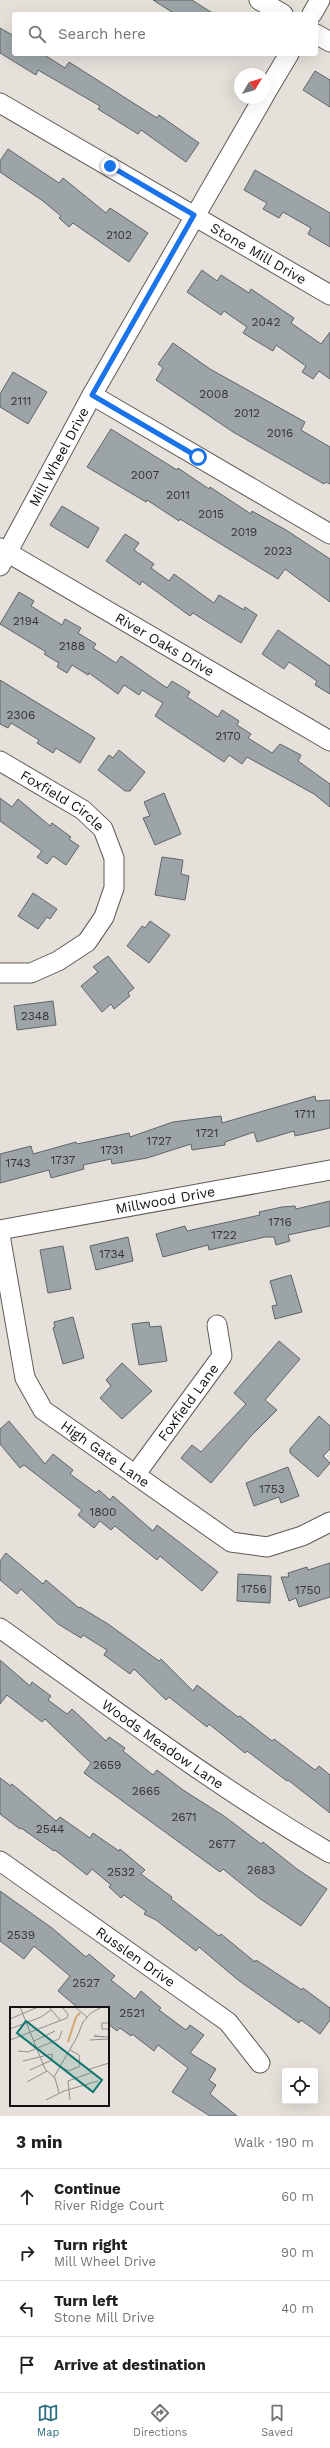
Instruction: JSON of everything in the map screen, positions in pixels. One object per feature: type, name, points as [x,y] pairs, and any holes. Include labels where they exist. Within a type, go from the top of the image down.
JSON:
[{"type":"street","points":[[259,0],[280,12]]},
{"type":"street","points":[[313,12],[320,0]]},
{"type":"street","points":[[318,35],[330,42]]},
{"type":"street","name":"Mill Wheel Drive","points":[[270,85],[288,56]]},
{"type":"street","name":"Stone Mill Drive","points":[[0,103],[330,295]]},
{"type":"street","name":"Mill Wheel Drive","points":[[3,556],[92,395],[259,104]]},
{"type":"street","points":[[92,395],[330,534]]},
{"type":"street","name":"River Oaks Drive","points":[[3,556],[330,741]]},
{"type":"street","name":"Foxfield Circle","points":[[0,761],[83,810],[103,829],[114,858],[114,888],[104,917],[87,942],[58,961],[31,972],[0,973]]},
{"type":"street","name":"Millwood Drive","points":[[0,1230],[330,1170]]},
{"type":"street","name":"High Gate Lane","points":[[0,1235],[25,1378],[43,1410],[231,1542],[267,1547],[302,1536],[330,1522]]},
{"type":"street","name":"Foxfield Lane","points":[[135,1475],[222,1356],[217,1325]]},
{"type":"street","name":"Woods Meadow Lane","points":[[0,1628],[138,1727],[291,1830],[330,1853]]},
{"type":"street","name":"Russlen Drive","points":[[0,1861],[228,2022],[260,2063]]},
{"type":"building","points":[[153,0],[192,0],[211,12],[172,12]]},
{"type":"building","points":[[0,28],[12,35],[12,56],[46,56],[65,68],[69,62],[157,118],[159,115],[199,143],[186,162],[141,130],[138,134],[98,109],[100,106],[38,70],[36,75],[0,53]]},
{"type":"building","points":[[315,71],[330,80],[330,107],[303,90]]},
{"type":"building","points":[[8,149],[59,183],[63,178],[106,213],[110,208],[148,233],[129,262],[73,223],[69,227],[59,218],[61,216],[43,201],[0,172],[0,161]]},
{"type":"building","points":[[255,170],[330,213],[330,247],[308,234],[311,228],[283,212],[279,218],[263,209],[267,203],[244,190]]},
{"type":"building","points":[[202,270],[217,281],[221,275],[249,293],[251,289],[294,318],[291,323],[321,344],[330,332],[330,379],[319,371],[313,379],[302,372],[306,366],[276,345],[273,351],[256,341],[243,333],[247,327],[224,311],[221,315],[187,292]]},
{"type":"building","points":[[173,343],[210,369],[305,422],[301,430],[330,447],[330,484],[326,482],[324,484],[233,432],[156,380],[163,368],[158,364]]},
{"type":"building","points":[[13,372],[47,392],[28,424],[0,407],[0,394]]},
{"type":"building","points":[[111,429],[177,470],[178,468],[209,489],[210,487],[251,514],[252,511],[286,530],[330,559],[330,602],[285,569],[278,579],[180,519],[179,521],[147,500],[146,502],[87,467]]},
{"type":"building","points":[[62,506],[99,528],[88,548],[50,525]]},
{"type":"building","points":[[125,534],[139,543],[134,550],[154,564],[151,568],[169,581],[174,574],[214,603],[219,595],[244,610],[245,607],[257,615],[241,643],[193,613],[190,616],[142,581],[140,585],[106,561]]},
{"type":"building","points":[[19,592],[34,601],[31,606],[62,625],[65,619],[81,628],[78,633],[96,644],[93,648],[116,663],[121,656],[167,688],[172,681],[190,692],[187,697],[218,717],[222,710],[239,721],[237,725],[251,734],[248,738],[272,753],[280,744],[301,755],[298,761],[330,784],[330,807],[314,794],[247,757],[242,764],[229,755],[224,762],[155,716],[163,703],[142,690],[139,695],[124,685],[118,694],[89,673],[88,675],[72,665],[67,673],[57,667],[59,663],[44,654],[46,652],[0,624]]},
{"type":"building","points":[[278,630],[330,666],[330,694],[315,685],[317,681],[289,662],[284,669],[262,654]]},
{"type":"building","points":[[0,680],[95,738],[80,763],[56,748],[53,753],[37,743],[39,740],[11,723],[8,728],[0,724]]},
{"type":"building","points":[[119,750],[145,772],[130,791],[125,791],[98,770],[109,755],[113,758]]},
{"type":"building","points":[[164,793],[181,834],[155,845],[143,818],[150,816],[144,802]]},
{"type":"building","points":[[0,798],[12,807],[18,799],[50,826],[52,823],[71,837],[69,839],[79,846],[66,865],[53,856],[47,864],[37,857],[42,851],[0,821]]},
{"type":"building","points":[[162,857],[183,860],[181,874],[189,876],[185,900],[155,895]]},
{"type":"building","points":[[33,893],[57,909],[50,919],[47,917],[38,929],[18,916]]},
{"type":"building","points":[[150,921],[170,935],[149,963],[127,946],[142,926],[145,928]]},
{"type":"building","points":[[108,956],[134,988],[128,993],[130,996],[114,1009],[111,1004],[102,1012],[81,986],[98,972],[93,967]]},
{"type":"building","points":[[53,1001],[56,1025],[17,1030],[14,1006]]},
{"type":"building","points":[[315,1096],[316,1101],[330,1100],[330,1128],[295,1136],[294,1131],[257,1142],[254,1132],[225,1142],[225,1145],[192,1150],[191,1144],[147,1158],[112,1164],[111,1159],[83,1165],[84,1169],[51,1178],[49,1170],[0,1183],[0,1154],[31,1146],[33,1154],[76,1142],[77,1144],[129,1133],[130,1137],[173,1122],[221,1116],[222,1123]]},
{"type":"building","points":[[330,1201],[330,1226],[288,1235],[290,1241],[276,1245],[274,1237],[265,1237],[209,1250],[208,1245],[163,1257],[156,1234],[185,1226],[187,1231],[260,1215],[259,1212],[282,1207],[295,1206],[296,1209]]},
{"type":"building","points":[[128,1237],[133,1261],[96,1270],[90,1246]]},
{"type":"building","points":[[63,1246],[71,1289],[48,1293],[40,1250]]},
{"type":"building","points":[[291,1275],[302,1312],[275,1319],[272,1306],[277,1305],[270,1281]]},
{"type":"building","points":[[73,1317],[84,1358],[63,1364],[53,1328],[55,1327],[54,1322]]},
{"type":"building","points":[[149,1322],[150,1327],[161,1326],[167,1361],[139,1365],[132,1324]]},
{"type":"building","points":[[279,1341],[300,1359],[265,1400],[277,1410],[251,1436],[211,1483],[181,1458],[192,1445],[201,1452],[246,1404],[234,1393]]},
{"type":"building","points":[[122,1363],[152,1391],[122,1419],[100,1398],[111,1386],[106,1380]]},
{"type":"building","points":[[319,1416],[330,1426],[330,1449],[323,1456],[330,1463],[318,1477],[290,1453],[290,1449]]},
{"type":"building","points":[[9,1421],[45,1464],[53,1454],[73,1470],[70,1474],[96,1493],[99,1490],[110,1500],[113,1496],[153,1531],[157,1525],[218,1572],[202,1591],[160,1556],[157,1560],[115,1526],[111,1530],[100,1521],[94,1528],[78,1515],[82,1510],[24,1465],[20,1468],[0,1444],[0,1429]]},
{"type":"building","points":[[288,1467],[299,1496],[281,1503],[279,1497],[254,1506],[246,1483]]},
{"type":"building","points":[[6,1553],[43,1584],[46,1580],[79,1608],[80,1607],[108,1624],[159,1661],[161,1659],[193,1691],[197,1685],[238,1717],[240,1716],[272,1741],[274,1739],[315,1770],[319,1766],[330,1775],[330,1813],[288,1780],[287,1781],[247,1751],[245,1753],[209,1724],[207,1727],[169,1697],[166,1700],[134,1669],[130,1674],[104,1655],[107,1650],[83,1635],[81,1638],[58,1624],[21,1589],[17,1594],[0,1580],[0,1561]]},
{"type":"building","points":[[330,1563],[330,1597],[299,1607],[296,1598],[289,1601],[281,1577],[289,1577],[288,1573],[307,1567],[308,1570]]},
{"type":"building","points":[[238,1574],[271,1576],[270,1603],[237,1601]]},
{"type":"building","points":[[0,1660],[30,1686],[32,1682],[51,1696],[48,1700],[67,1714],[72,1709],[106,1741],[109,1737],[125,1748],[123,1751],[153,1775],[157,1770],[183,1790],[224,1816],[261,1844],[263,1842],[297,1869],[327,1889],[301,1926],[259,1898],[223,1869],[220,1872],[84,1773],[91,1763],[45,1719],[42,1722],[7,1695],[0,1704]]},
{"type":"building","points":[[0,1778],[11,1786],[12,1784],[56,1821],[60,1817],[90,1838],[93,1833],[119,1851],[120,1849],[145,1870],[141,1874],[172,1897],[171,1899],[219,1936],[221,1934],[255,1962],[256,1960],[302,1990],[303,1988],[330,2008],[330,2020],[320,2034],[301,2020],[299,2023],[238,1980],[199,1947],[196,1951],[156,1920],[144,1914],[146,1911],[124,1895],[121,1898],[109,1887],[111,1885],[92,1869],[87,1875],[55,1850],[54,1851],[21,1828],[20,1829],[0,1814]]},
{"type":"building","points":[[0,1891],[52,1928],[86,1957],[89,1954],[115,1976],[111,1980],[135,1999],[141,1991],[161,2008],[159,2010],[186,2030],[190,2025],[204,2035],[190,2053],[216,2069],[209,2080],[216,2085],[210,2094],[237,2116],[210,2116],[172,2092],[188,2068],[158,2045],[154,2051],[132,2034],[131,2036],[120,2028],[117,2031],[109,2025],[109,2007],[77,2007],[58,1991],[70,1976],[34,1946],[24,1959],[0,1941]]},
{"type":"route","points":[[110,166],[194,215],[92,395],[198,457]]}]
